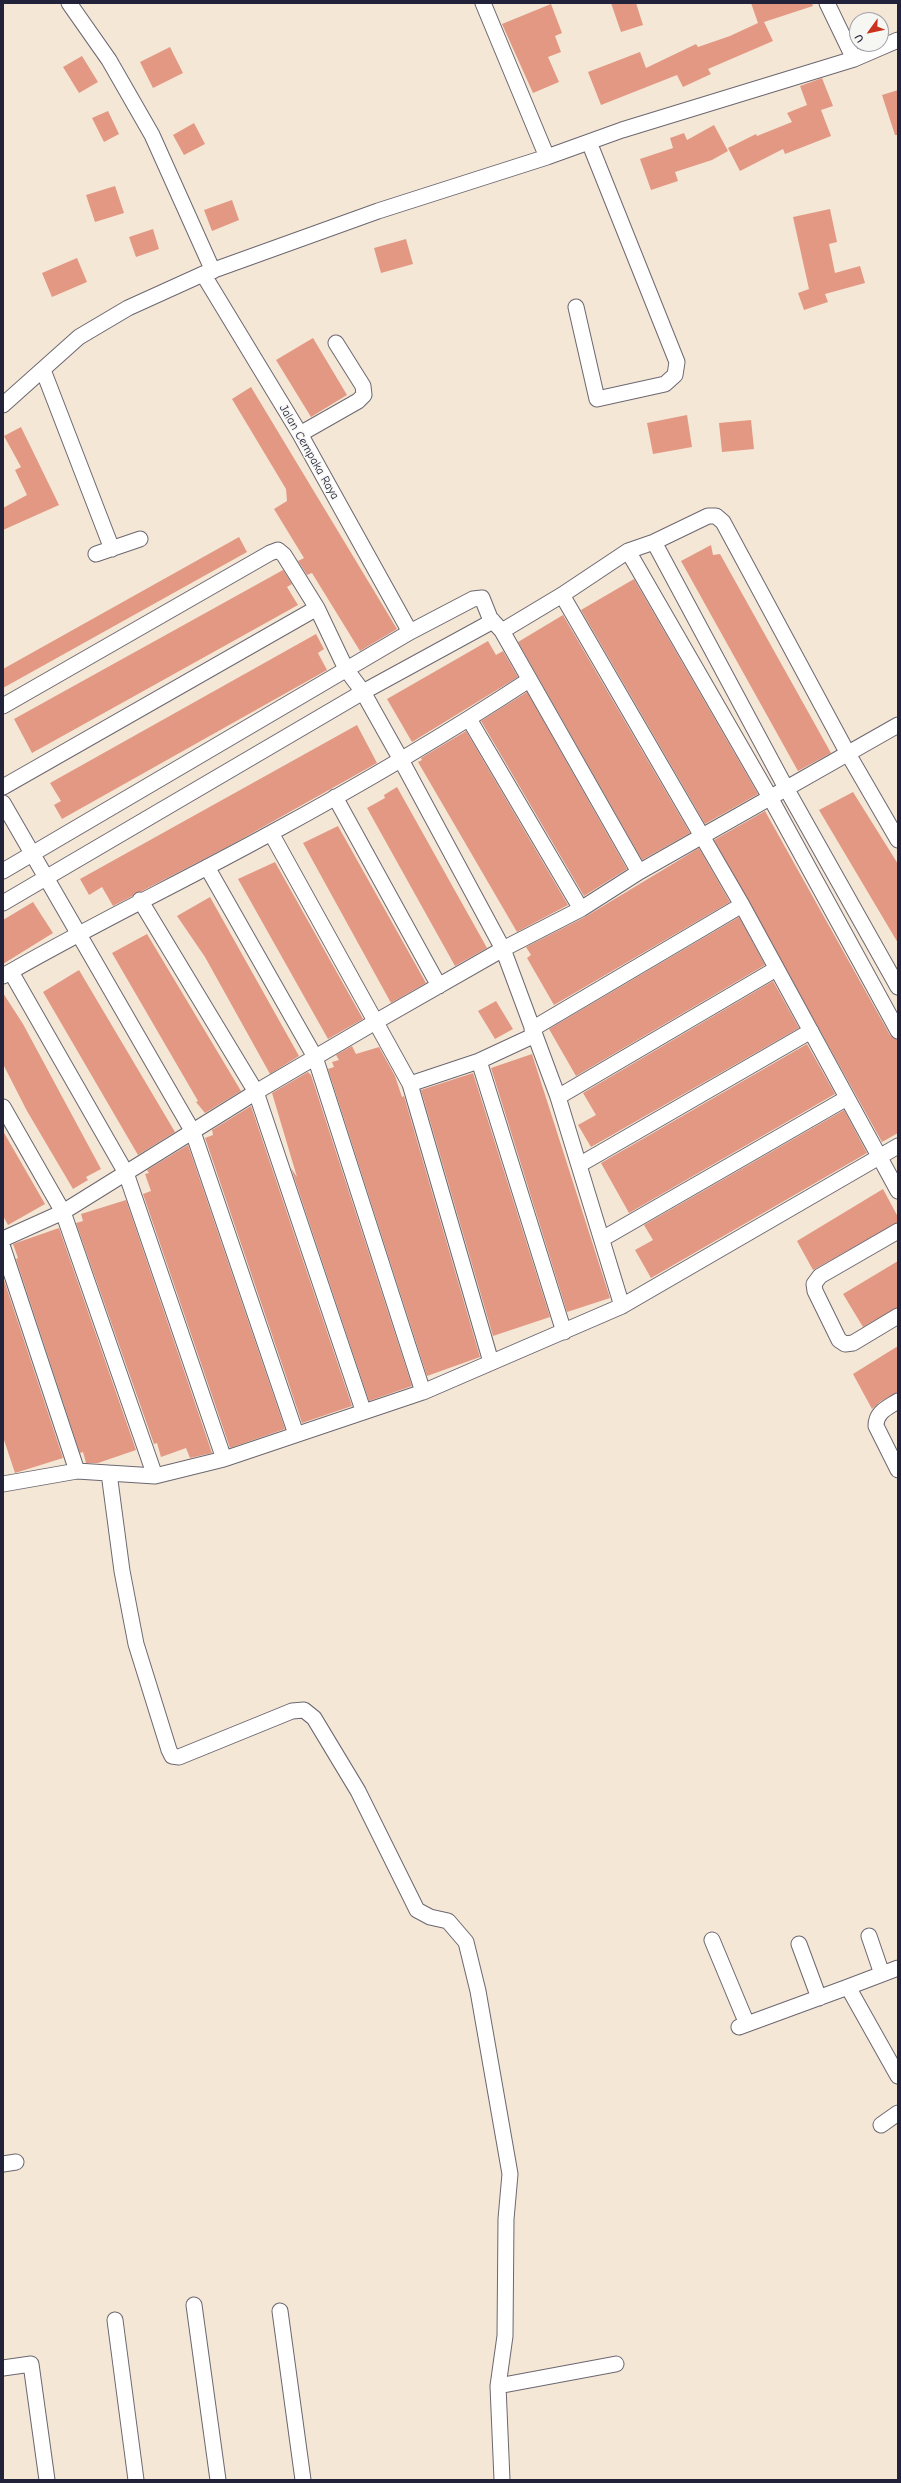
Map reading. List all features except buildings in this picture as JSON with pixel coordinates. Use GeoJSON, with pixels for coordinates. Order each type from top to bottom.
{"type":"FeatureCollection","features":[{"type":"Feature","properties":{"kind":"street","name":"Jalan Cempaka Raya"},"geometry":{"type":"LineString","coordinates":[[69,3],[109,60],[152,135],[208,273],[300,434],[410,632]]}},
{"type":"Feature","properties":{"kind":"street"},"geometry":{"type":"LineString","coordinates":[[483,3],[547,157]]}},
{"type":"Feature","properties":{"kind":"street"},"geometry":{"type":"LineString","coordinates":[[827,3],[854,59]]}},
{"type":"Feature","properties":{"kind":"street"},"geometry":{"type":"LineString","coordinates":[[3,405],[43,370],[67,346],[100,324],[128,308],[208,273],[378,211],[590,142],[854,59],[898,40]]}},
{"type":"Feature","properties":{"kind":"street"},"geometry":{"type":"LineString","coordinates":[[576,307],[597,399],[665,384],[675,374],[677,362],[590,142]]}},
{"type":"Feature","properties":{"kind":"street"},"geometry":{"type":"LineString","coordinates":[[300,434],[358,401],[364,395],[363,386],[336,343]]}},
{"type":"Feature","properties":{"kind":"street"},"geometry":{"type":"LineString","coordinates":[[43,370],[112,549]]}},
{"type":"Feature","properties":{"kind":"street"},"geometry":{"type":"LineString","coordinates":[[3,903],[45,874],[362,691],[495,623],[562,595],[628,551],[654,542],[708,516],[716,516],[723,522],[847,752],[898,840]]}},
{"type":"Feature","properties":{"kind":"street"},"geometry":{"type":"LineString","coordinates":[[96,554],[140,539]]}},
{"type":"Feature","properties":{"kind":"street"},"geometry":{"type":"LineString","coordinates":[[654,542],[786,788],[898,987]]}},
{"type":"Feature","properties":{"kind":"street"},"geometry":{"type":"LineString","coordinates":[[3,706],[278,550],[284,555],[317,608],[347,670],[362,691],[400,758],[503,949],[558,1097],[622,1306]]}},
{"type":"Feature","properties":{"kind":"street"},"geometry":{"type":"LineString","coordinates":[[628,551],[771,799],[898,1031]]}},
{"type":"Feature","properties":{"kind":"street"},"geometry":{"type":"LineString","coordinates":[[562,595],[742,905],[898,1191]]}},
{"type":"Feature","properties":{"kind":"street"},"geometry":{"type":"LineString","coordinates":[[3,870],[32,856],[410,632],[473,599],[482,598],[639,872]]}},
{"type":"Feature","properties":{"kind":"street"},"geometry":{"type":"LineString","coordinates":[[3,787],[317,608]]}},
{"type":"Feature","properties":{"kind":"street"},"geometry":{"type":"LineString","coordinates":[[224,1459],[126,1173],[7,974],[80,935],[140,900],[207,867],[335,797],[400,758],[470,719],[529,680]]}},
{"type":"Feature","properties":{"kind":"street"},"geometry":{"type":"LineString","coordinates":[[470,719],[581,909]]}},
{"type":"Feature","properties":{"kind":"street"},"geometry":{"type":"LineString","coordinates":[[3,1239],[63,1212],[256,1092],[377,1020],[503,949],[581,909],[639,872],[703,838],[771,799],[786,788],[847,752],[898,725]]}},
{"type":"Feature","properties":{"kind":"street"},"geometry":{"type":"LineString","coordinates":[[335,797],[438,986]]}},
{"type":"Feature","properties":{"kind":"street"},"geometry":{"type":"LineString","coordinates":[[3,802],[32,856],[45,874],[193,1132],[296,1434]]}},
{"type":"Feature","properties":{"kind":"street"},"geometry":{"type":"LineString","coordinates":[[271,833],[377,1020],[410,1084],[491,1362]]}},
{"type":"Feature","properties":{"kind":"street"},"geometry":{"type":"LineString","coordinates":[[207,867],[315,1057],[423,1392]]}},
{"type":"Feature","properties":{"kind":"street"},"geometry":{"type":"LineString","coordinates":[[140,900],[256,1092],[363,1410]]}},
{"type":"Feature","properties":{"kind":"street"},"geometry":{"type":"LineString","coordinates":[[410,1084],[479,1062],[534,1032],[742,905]]}},
{"type":"Feature","properties":{"kind":"street"},"geometry":{"type":"LineString","coordinates":[[558,1097],[776,969]]}},
{"type":"Feature","properties":{"kind":"street"},"geometry":{"type":"LineString","coordinates":[[579,1165],[812,1031]]}},
{"type":"Feature","properties":{"kind":"street"},"geometry":{"type":"LineString","coordinates":[[479,1062],[564,1332]]}},
{"type":"Feature","properties":{"kind":"street"},"geometry":{"type":"LineString","coordinates":[[602,1239],[847,1098]]}},
{"type":"Feature","properties":{"kind":"street"},"geometry":{"type":"LineString","coordinates":[[3,1107],[63,1212],[155,1476]]}},
{"type":"Feature","properties":{"kind":"street"},"geometry":{"type":"LineString","coordinates":[[3,1484],[77,1471],[155,1476],[224,1459],[363,1410],[423,1392],[622,1306],[898,1146]]}},
{"type":"Feature","properties":{"kind":"street"},"geometry":{"type":"LineString","coordinates":[[898,1231],[820,1276],[814,1284],[815,1291],[839,1340],[845,1344],[853,1343],[898,1316]]}},
{"type":"Feature","properties":{"kind":"street"},"geometry":{"type":"LineString","coordinates":[[3,1248],[77,1471]]}},
{"type":"Feature","properties":{"kind":"street"},"geometry":{"type":"LineString","coordinates":[[898,1401],[882,1411],[876,1418],[876,1426],[898,1470]]}},
{"type":"Feature","properties":{"kind":"street"},"geometry":{"type":"LineString","coordinates":[[109,1473],[122,1571],[136,1644],[172,1756],[179,1758],[292,1711],[304,1710],[314,1718],[358,1791],[417,1910],[430,1917],[448,1921],[466,1942],[478,1991],[510,2174],[506,2219],[504,2336],[498,2386],[502,2480]]}},
{"type":"Feature","properties":{"kind":"street"},"geometry":{"type":"LineString","coordinates":[[869,1936],[882,1974]]}},
{"type":"Feature","properties":{"kind":"street"},"geometry":{"type":"LineString","coordinates":[[712,1940],[743,2026],[898,1968]]}},
{"type":"Feature","properties":{"kind":"street"},"geometry":{"type":"LineString","coordinates":[[799,1944],[819,1998]]}},
{"type":"Feature","properties":{"kind":"street"},"geometry":{"type":"LineString","coordinates":[[848,1987],[898,2076]]}},
{"type":"Feature","properties":{"kind":"street"},"geometry":{"type":"LineString","coordinates":[[880,2125],[898,2113]]}},
{"type":"Feature","properties":{"kind":"street"},"geometry":{"type":"LineString","coordinates":[[194,2305],[218,2480]]}},
{"type":"Feature","properties":{"kind":"street"},"geometry":{"type":"LineString","coordinates":[[280,2311],[303,2480]]}},
{"type":"Feature","properties":{"kind":"street"},"geometry":{"type":"LineString","coordinates":[[115,2320],[136,2480]]}},
{"type":"Feature","properties":{"kind":"street"},"geometry":{"type":"LineString","coordinates":[[3,2368],[31,2364],[47,2480]]}},
{"type":"Feature","properties":{"kind":"street"},"geometry":{"type":"LineString","coordinates":[[498,2386],[616,2364]]}}]}
